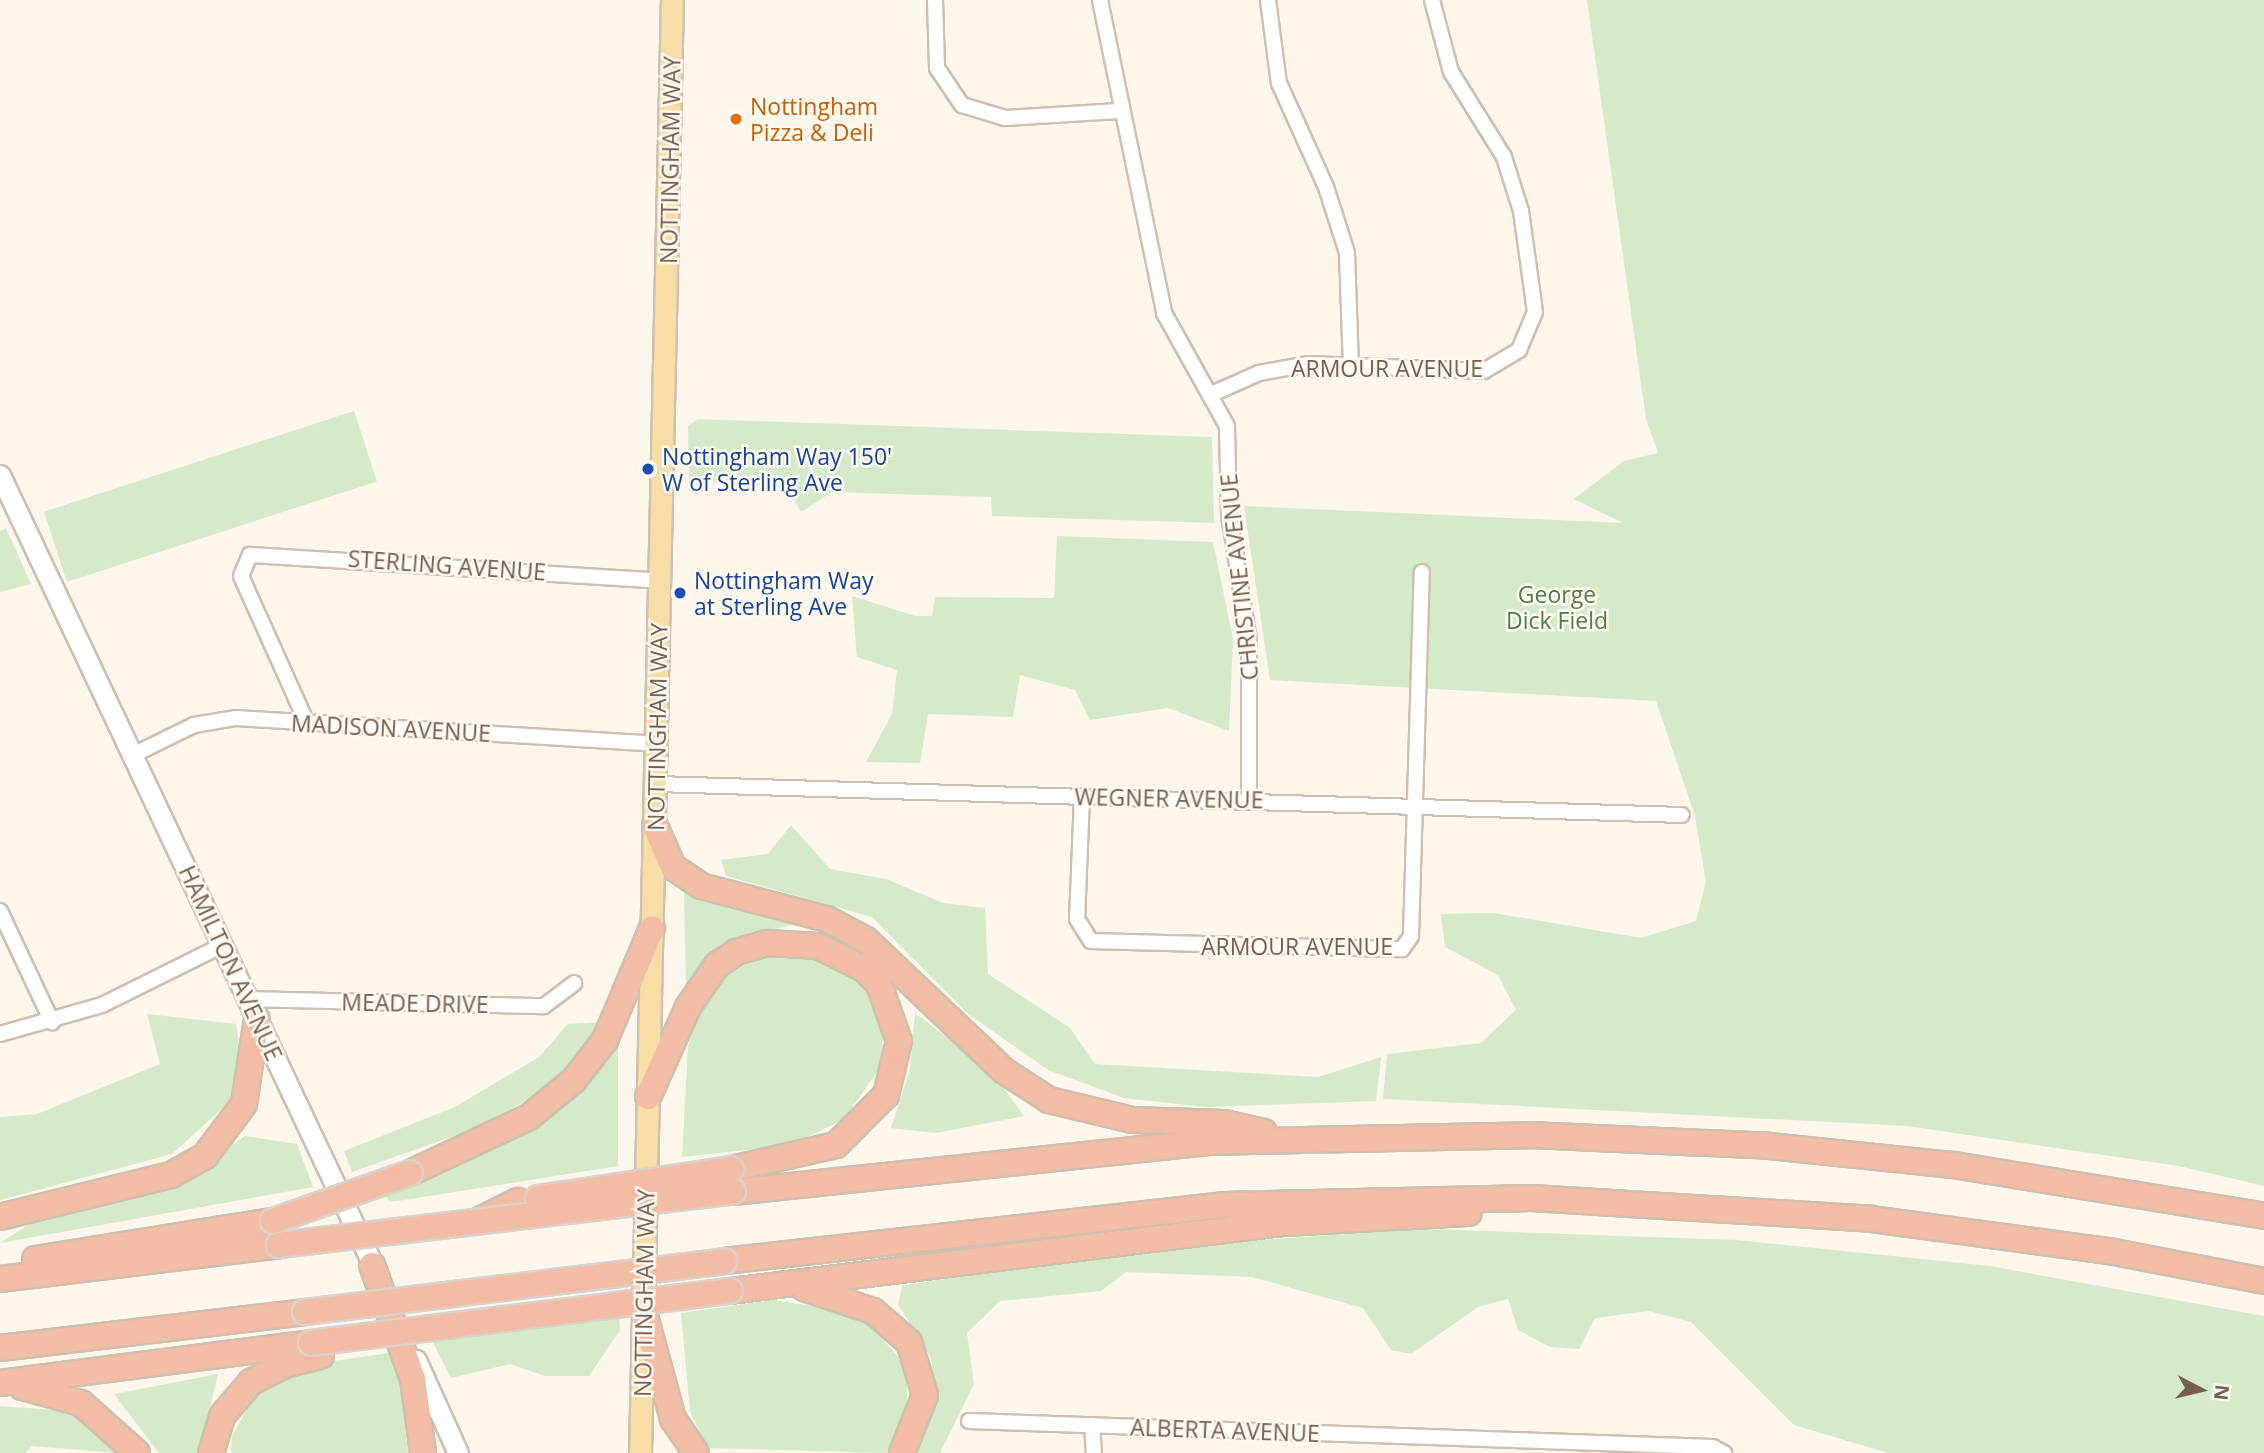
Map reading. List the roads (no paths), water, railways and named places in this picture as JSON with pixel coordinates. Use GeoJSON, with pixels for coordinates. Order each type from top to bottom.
{"type":"FeatureCollection","features":[{"type":"Feature","properties":{"kind":"highway"},"geometry":{"type":"LineString","coordinates":[[655,826],[673,867],[701,886],[827,919],[866,940],[1004,1071],[1049,1100],[1112,1117],[1224,1123],[1295,1138]]}},
{"type":"Feature","properties":{"kind":"highway"},"geometry":{"type":"LineString","coordinates":[[0,1265],[273,1221],[410,1173],[529,1117],[574,1080],[605,1040],[652,928]]}},
{"type":"Feature","properties":{"kind":"highway"},"geometry":{"type":"LineString","coordinates":[[648,1097],[688,1007],[717,965],[736,952],[768,943],[818,946],[864,969],[879,984],[900,1041],[886,1095],[836,1145],[732,1181]]}},
{"type":"Feature","properties":{"kind":"highway"},"geometry":{"type":"LineString","coordinates":[[0,1217],[171,1175],[205,1156],[244,1104],[253,1009]]}},
{"type":"Feature","properties":{"kind":"highway"},"geometry":{"type":"LineString","coordinates":[[0,1279],[476,1222],[518,1200],[1126,1149],[1295,1138],[1531,1135],[1769,1146],[2040,1177],[2264,1216]]}},
{"type":"Feature","properties":{"kind":"highway"},"geometry":{"type":"LineString","coordinates":[[0,1348],[724,1261],[1224,1205],[1424,1198],[1658,1203],[1951,1228],[2264,1280]]}},
{"type":"Feature","properties":{"kind":"highway"},"geometry":{"type":"LineString","coordinates":[[0,1385],[316,1350],[471,1323],[1283,1223],[1658,1203]]}},
{"type":"Feature","properties":{"kind":"highway"},"geometry":{"type":"LineString","coordinates":[[372,1265],[413,1379],[423,1453]]}},
{"type":"Feature","properties":{"kind":"highway"},"geometry":{"type":"LineString","coordinates":[[786,1283],[873,1311],[909,1342],[925,1395],[902,1453]]}},
{"type":"Feature","properties":{"kind":"highway"},"geometry":{"type":"LineString","coordinates":[[645,1316],[673,1419],[696,1453]]}},
{"type":"Feature","properties":{"kind":"highway"},"geometry":{"type":"LineString","coordinates":[[211,1453],[222,1416],[251,1382],[316,1350]]}},
{"type":"Feature","properties":{"kind":"highway"},"geometry":{"type":"LineString","coordinates":[[0,1385],[37,1388],[81,1403],[137,1453]]}},
{"type":"Feature","properties":{"kind":"main road","name":"NOTTINGHAM WAY"},"geometry":{"type":"LineString","coordinates":[[640,1453],[672,0]]}},
{"type":"Feature","properties":{"kind":"main road","name":"HAMILTON AVENUE"},"geometry":{"type":"LineString","coordinates":[[0,475],[253,1009],[458,1453]]}},
{"type":"Feature","properties":{"kind":"street"},"geometry":{"type":"LineString","coordinates":[[935,0],[937,68],[962,105],[1005,118],[1120,111]]}},
{"type":"Feature","properties":{"kind":"street","name":"CHRISTINE AVENUE"},"geometry":{"type":"LineString","coordinates":[[1100,0],[1120,111],[1164,313],[1214,393],[1227,426],[1229,515],[1249,640],[1249,800]]}},
{"type":"Feature","properties":{"kind":"street"},"geometry":{"type":"LineString","coordinates":[[1268,0],[1279,83],[1326,187],[1347,253],[1351,366]]}},
{"type":"Feature","properties":{"kind":"street","name":"ARMOUR AVENUE"},"geometry":{"type":"LineString","coordinates":[[1214,393],[1282,368],[1497,368],[1519,350],[1535,312],[1514,184],[1451,72],[1432,0]]}},
{"type":"Feature","properties":{"kind":"street","name":"STERLING AVENUE"},"geometry":{"type":"LineString","coordinates":[[307,723],[241,568],[258,552],[660,580]]}},
{"type":"Feature","properties":{"kind":"street","name":"ARMOUR AVENUE"},"geometry":{"type":"LineString","coordinates":[[1082,796],[1077,919],[1091,941],[1386,951],[1402,949],[1411,936],[1422,572]]}},
{"type":"Feature","properties":{"kind":"street","name":"MADISON AVENUE"},"geometry":{"type":"LineString","coordinates":[[133,755],[215,720],[657,744]]}},
{"type":"Feature","properties":{"kind":"street","name":"WEGNER AVENUE"},"geometry":{"type":"LineString","coordinates":[[656,784],[1416,804],[1682,815]]}},
{"type":"Feature","properties":{"kind":"street"},"geometry":{"type":"LineString","coordinates":[[0,911],[52,1022]]}},
{"type":"Feature","properties":{"kind":"street"},"geometry":{"type":"LineString","coordinates":[[0,1034],[52,1022],[102,1005],[223,945]]}},
{"type":"Feature","properties":{"kind":"street","name":"MEADE DRIVE"},"geometry":{"type":"LineString","coordinates":[[253,1009],[544,1006],[574,983]]}},
{"type":"Feature","properties":{"kind":"street","name":"ALBERTA AVENUE"},"geometry":{"type":"LineString","coordinates":[[969,1421],[1648,1444],[1713,1447],[1724,1453]]}},
{"type":"Feature","properties":{"kind":"street"},"geometry":{"type":"LineString","coordinates":[[1092,1425],[1094,1453]]}},
{"type":"Feature","properties":{"kind":"place","name":"Nottingham Pizza & Deli"},"geometry":{"type":"Point","coordinates":[736,119]}},
{"type":"Feature","properties":{"kind":"place","name":"Nottingham Way 150' W of Sterling Ave"},"geometry":{"type":"Point","coordinates":[648,469]}},
{"type":"Feature","properties":{"kind":"place","name":"Nottingham Way at Sterling Ave"},"geometry":{"type":"Point","coordinates":[680,593]}},
{"type":"Feature","properties":{"kind":"park label","name":"George Dick Field"},"geometry":{"type":"Point","coordinates":[1557,607]}}]}
